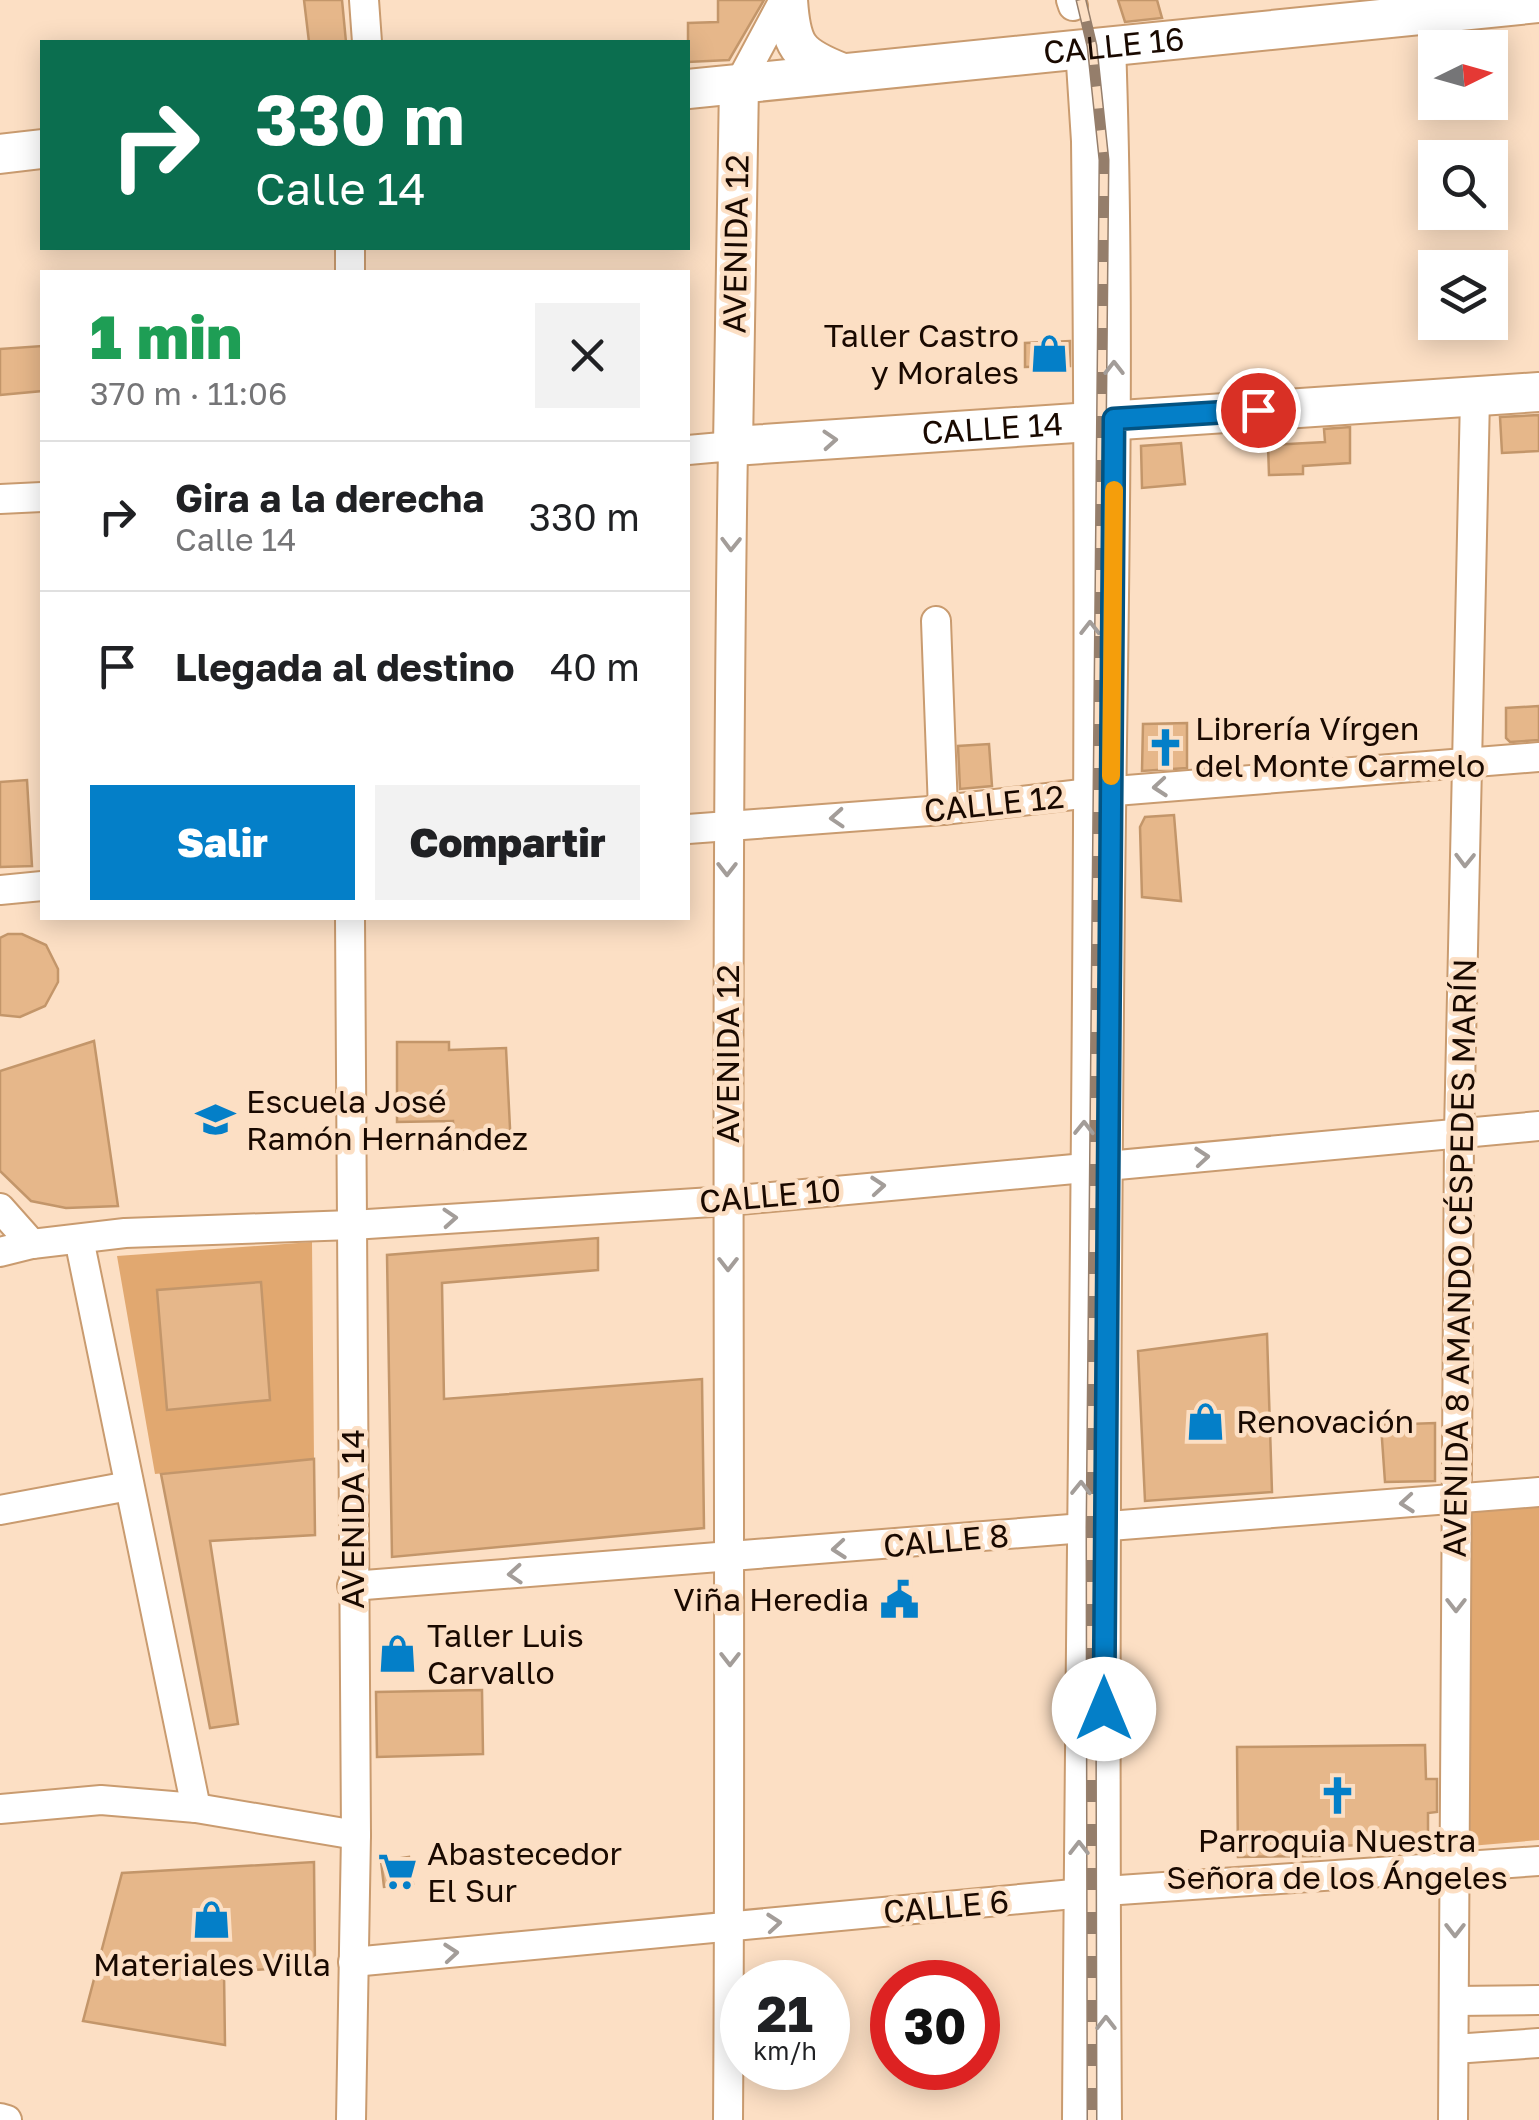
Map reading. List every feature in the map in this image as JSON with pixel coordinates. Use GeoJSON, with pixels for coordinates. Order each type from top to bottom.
{"type":"FeatureCollection","features":[{"type":"Feature","properties":{"kind":"main road"},"geometry":{"type":"LineString","coordinates":[[786,0],[793,39],[801,52],[840,72]]}},
{"type":"Feature","properties":{"kind":"main road","name":"CALLE 16"},"geometry":{"type":"LineString","coordinates":[[690,89],[1095,46],[1288,14],[1539,3]]}},
{"type":"Feature","properties":{"kind":"main road","name":"AVENIDA 12"},"geometry":{"type":"LineString","coordinates":[[733,446],[739,84]]}},
{"type":"Feature","properties":{"kind":"main road"},"geometry":{"type":"LineString","coordinates":[[0,154],[40,150]]}},
{"type":"Feature","properties":{"kind":"main road","name":"CALLE 14"},"geometry":{"type":"LineString","coordinates":[[733,446],[1539,392]]}},
{"type":"Feature","properties":{"kind":"street"},"geometry":{"type":"LineString","coordinates":[[364,0],[366,40]]}},
{"type":"Feature","properties":{"kind":"street","name":"AVENIDA 12"},"geometry":{"type":"LineString","coordinates":[[739,84],[786,0]]}},
{"type":"Feature","properties":{"kind":"street"},"geometry":{"type":"LineString","coordinates":[[1095,46],[1086,141],[1102,421],[1092,1893],[1106,2120]]}},
{"type":"Feature","properties":{"kind":"street","name":"AVENIDA 8 AMANDO CÉSPEDES MARÍN"},"geometry":{"type":"LineString","coordinates":[[1454,2120],[1459,1133],[1475,397]]}},
{"type":"Feature","properties":{"kind":"street","name":"AVENIDA 12"},"geometry":{"type":"LineString","coordinates":[[728,2120],[727,826],[733,446]]}},
{"type":"Feature","properties":{"kind":"street","name":"CALLE 14"},"geometry":{"type":"LineString","coordinates":[[690,450],[733,446]]}},
{"type":"Feature","properties":{"kind":"street"},"geometry":{"type":"LineString","coordinates":[[0,499],[40,496]]}},
{"type":"Feature","properties":{"kind":"street"},"geometry":{"type":"LineString","coordinates":[[936,621],[944,810]]}},
{"type":"Feature","properties":{"kind":"street","name":"CALLE 12"},"geometry":{"type":"LineString","coordinates":[[690,829],[1539,757]]}},
{"type":"Feature","properties":{"kind":"street"},"geometry":{"type":"LineString","coordinates":[[0,890],[40,886]]}},
{"type":"Feature","properties":{"kind":"street","name":"AVENIDA 14"},"geometry":{"type":"LineString","coordinates":[[350,920],[356,1835],[351,2120]]}},
{"type":"Feature","properties":{"kind":"street","name":"CALLE 10"},"geometry":{"type":"LineString","coordinates":[[0,1252],[32,1244],[125,1233],[352,1225],[728,1200],[1539,1126]]}},
{"type":"Feature","properties":{"kind":"street"},"geometry":{"type":"LineString","coordinates":[[0,1208],[32,1244]]}},
{"type":"Feature","properties":{"kind":"street"},"geometry":{"type":"LineString","coordinates":[[80,1238],[196,1808]]}},
{"type":"Feature","properties":{"kind":"street"},"geometry":{"type":"LineString","coordinates":[[0,1510],[129,1486]]}},
{"type":"Feature","properties":{"kind":"street","name":"CALLE 8"},"geometry":{"type":"LineString","coordinates":[[352,1586],[1539,1492]]}},
{"type":"Feature","properties":{"kind":"street"},"geometry":{"type":"LineString","coordinates":[[0,1809],[101,1800],[196,1808],[356,1835]]}},
{"type":"Feature","properties":{"kind":"street","name":"CALLE 6"},"geometry":{"type":"LineString","coordinates":[[354,1962],[1092,1893],[1539,1862]]}},
{"type":"Feature","properties":{"kind":"street"},"geometry":{"type":"LineString","coordinates":[[1077,2120],[1092,1893]]}},
{"type":"Feature","properties":{"kind":"street"},"geometry":{"type":"LineString","coordinates":[[1454,2002],[1539,2000]]}},
{"type":"Feature","properties":{"kind":"street"},"geometry":{"type":"LineString","coordinates":[[1454,2049],[1539,2043]]}},
{"type":"Feature","properties":{"kind":"shaded area"},"geometry":{"type":"Polygon","coordinates":[[[312,1242],[314,1459],[155,1474],[117,1256],[312,1242]],[[260,1282],[157,1290],[167,1410],[270,1400],[260,1282]]]}},
{"type":"Feature","properties":{"kind":"shaded area"},"geometry":{"type":"Polygon","coordinates":[[[1539,1505],[1539,1840],[1470,1846],[1472,1511],[1539,1505]]]}},
{"type":"Feature","properties":{"kind":"building"},"geometry":{"type":"Polygon","coordinates":[[[304,0],[342,0],[346,40],[309,40],[304,0]]]}},
{"type":"Feature","properties":{"kind":"building"},"geometry":{"type":"Polygon","coordinates":[[[718,0],[764,0],[729,60],[690,62],[688,23],[718,22],[718,0]]]}},
{"type":"Feature","properties":{"kind":"building"},"geometry":{"type":"Polygon","coordinates":[[[1118,0],[1157,0],[1162,18],[1125,22],[1118,0]]]}},
{"type":"Feature","properties":{"kind":"building","name":"Taller Castro y Morales"},"geometry":{"type":"Polygon","coordinates":[[[1070,341],[1070,366],[1025,367],[1025,343],[1070,341]]]}},
{"type":"Feature","properties":{"kind":"building"},"geometry":{"type":"Polygon","coordinates":[[[40,346],[40,391],[0,395],[0,349],[40,346]]]}},
{"type":"Feature","properties":{"kind":"building"},"geometry":{"type":"Polygon","coordinates":[[[1539,415],[1539,451],[1502,453],[1500,417],[1539,415]]]}},
{"type":"Feature","properties":{"kind":"building"},"geometry":{"type":"Polygon","coordinates":[[[1350,427],[1350,463],[1303,466],[1303,474],[1269,475],[1268,445],[1325,442],[1324,429],[1350,427]]]}},
{"type":"Feature","properties":{"kind":"building"},"geometry":{"type":"Polygon","coordinates":[[[1181,443],[1185,484],[1142,488],[1141,446],[1181,443]]]}},
{"type":"Feature","properties":{"kind":"building"},"geometry":{"type":"Polygon","coordinates":[[[1539,706],[1539,740],[1510,742],[1506,738],[1506,708],[1539,706]]]}},
{"type":"Feature","properties":{"kind":"building","name":"Librería Vírgen del Monte Carmelo"},"geometry":{"type":"Polygon","coordinates":[[[1187,723],[1187,768],[1142,771],[1143,724],[1187,723]]]}},
{"type":"Feature","properties":{"kind":"building"},"geometry":{"type":"Polygon","coordinates":[[[989,744],[992,786],[960,789],[958,746],[989,744]]]}},
{"type":"Feature","properties":{"kind":"building"},"geometry":{"type":"Polygon","coordinates":[[[27,780],[32,866],[0,867],[0,782],[27,780]]]}},
{"type":"Feature","properties":{"kind":"building"},"geometry":{"type":"Polygon","coordinates":[[[1174,815],[1181,901],[1142,897],[1140,827],[1145,817],[1174,815]]]}},
{"type":"Feature","properties":{"kind":"building"},"geometry":{"type":"Polygon","coordinates":[[[22,934],[46,945],[58,969],[58,982],[45,1006],[20,1017],[0,1015],[0,938],[22,934]]]}},
{"type":"Feature","properties":{"kind":"building"},"geometry":{"type":"Polygon","coordinates":[[[94,1041],[118,1206],[66,1208],[31,1201],[0,1171],[0,1071],[94,1041]]]}},
{"type":"Feature","properties":{"kind":"building"},"geometry":{"type":"Polygon","coordinates":[[[397,1042],[449,1042],[449,1050],[506,1048],[511,1148],[455,1150],[453,1121],[397,1122],[397,1042]]]}},
{"type":"Feature","properties":{"kind":"building"},"geometry":{"type":"Polygon","coordinates":[[[598,1238],[598,1270],[442,1283],[444,1399],[702,1379],[704,1528],[392,1557],[387,1255],[598,1238]]]}},
{"type":"Feature","properties":{"kind":"building"},"geometry":{"type":"Polygon","coordinates":[[[261,1282],[270,1400],[167,1410],[157,1290],[261,1282]]]}},
{"type":"Feature","properties":{"kind":"building","name":"Renovación"},"geometry":{"type":"Polygon","coordinates":[[[1267,1334],[1272,1492],[1145,1501],[1138,1351],[1267,1334]]]}},
{"type":"Feature","properties":{"kind":"building"},"geometry":{"type":"Polygon","coordinates":[[[1435,1423],[1435,1481],[1385,1482],[1381,1425],[1435,1423]]]}},
{"type":"Feature","properties":{"kind":"building"},"geometry":{"type":"Polygon","coordinates":[[[314,1459],[315,1535],[210,1541],[238,1724],[210,1728],[161,1474],[314,1459]]]}},
{"type":"Feature","properties":{"kind":"building"},"geometry":{"type":"Polygon","coordinates":[[[482,1690],[483,1754],[377,1757],[376,1692],[482,1690]]]}},
{"type":"Feature","properties":{"kind":"building","name":"Parroquia Nuestra Señora de los Ángeles"},"geometry":{"type":"Polygon","coordinates":[[[1425,1745],[1426,1779],[1437,1779],[1437,1812],[1428,1813],[1428,1844],[1320,1846],[1320,1856],[1238,1857],[1237,1747],[1425,1745]]]}},
{"type":"Feature","properties":{"kind":"building","name":"Abastecedor El Sur"},"geometry":{"type":"Polygon","coordinates":[[[409,1857],[413,1884],[384,1887],[381,1861],[409,1857]]]}},
{"type":"Feature","properties":{"kind":"building","name":"Materiales Villa"},"geometry":{"type":"Polygon","coordinates":[[[314,1862],[315,1966],[224,1972],[225,2045],[83,2021],[122,1873],[314,1862]]]}},
{"type":"Feature","properties":{"kind":"railway"},"geometry":{"type":"LineString","coordinates":[[1081,0],[1092,46],[1104,160],[1091,1528],[1092,2120]]}},
{"type":"Feature","properties":{"kind":"slow traffic"},"geometry":{"type":"LineString","coordinates":[[1111,776],[1114,490]]}},
{"type":"Feature","properties":{"kind":"place","name":"Taller Castro y Morales"},"geometry":{"type":"Point","coordinates":[1049,354]}},
{"type":"Feature","properties":{"kind":"place","name":"Librería Vírgen del Monte Carmelo"},"geometry":{"type":"Point","coordinates":[1165,747]}},
{"type":"Feature","properties":{"kind":"place","name":"Escuela José Ramón Hernández"},"geometry":{"type":"Point","coordinates":[216,1120]}},
{"type":"Feature","properties":{"kind":"place","name":"Renovación"},"geometry":{"type":"Point","coordinates":[1206,1422]}},
{"type":"Feature","properties":{"kind":"place","name":"Viña Heredia"},"geometry":{"type":"Point","coordinates":[899,1600]}},
{"type":"Feature","properties":{"kind":"place","name":"Taller Luis Carvallo"},"geometry":{"type":"Point","coordinates":[397,1654]}},
{"type":"Feature","properties":{"kind":"place","name":"Parroquia Nuestra Señora de los Ángeles"},"geometry":{"type":"Point","coordinates":[1337,1796]}},
{"type":"Feature","properties":{"kind":"place","name":"Abastecedor El Sur"},"geometry":{"type":"Point","coordinates":[397,1872]}},
{"type":"Feature","properties":{"kind":"place","name":"Materiales Villa"},"geometry":{"type":"Point","coordinates":[212,1920]}},
{"type":"Feature","properties":{"kind":"route"},"geometry":{"type":"LineString","coordinates":[[1104,1709],[1114,419],[1258,410]]}}]}
